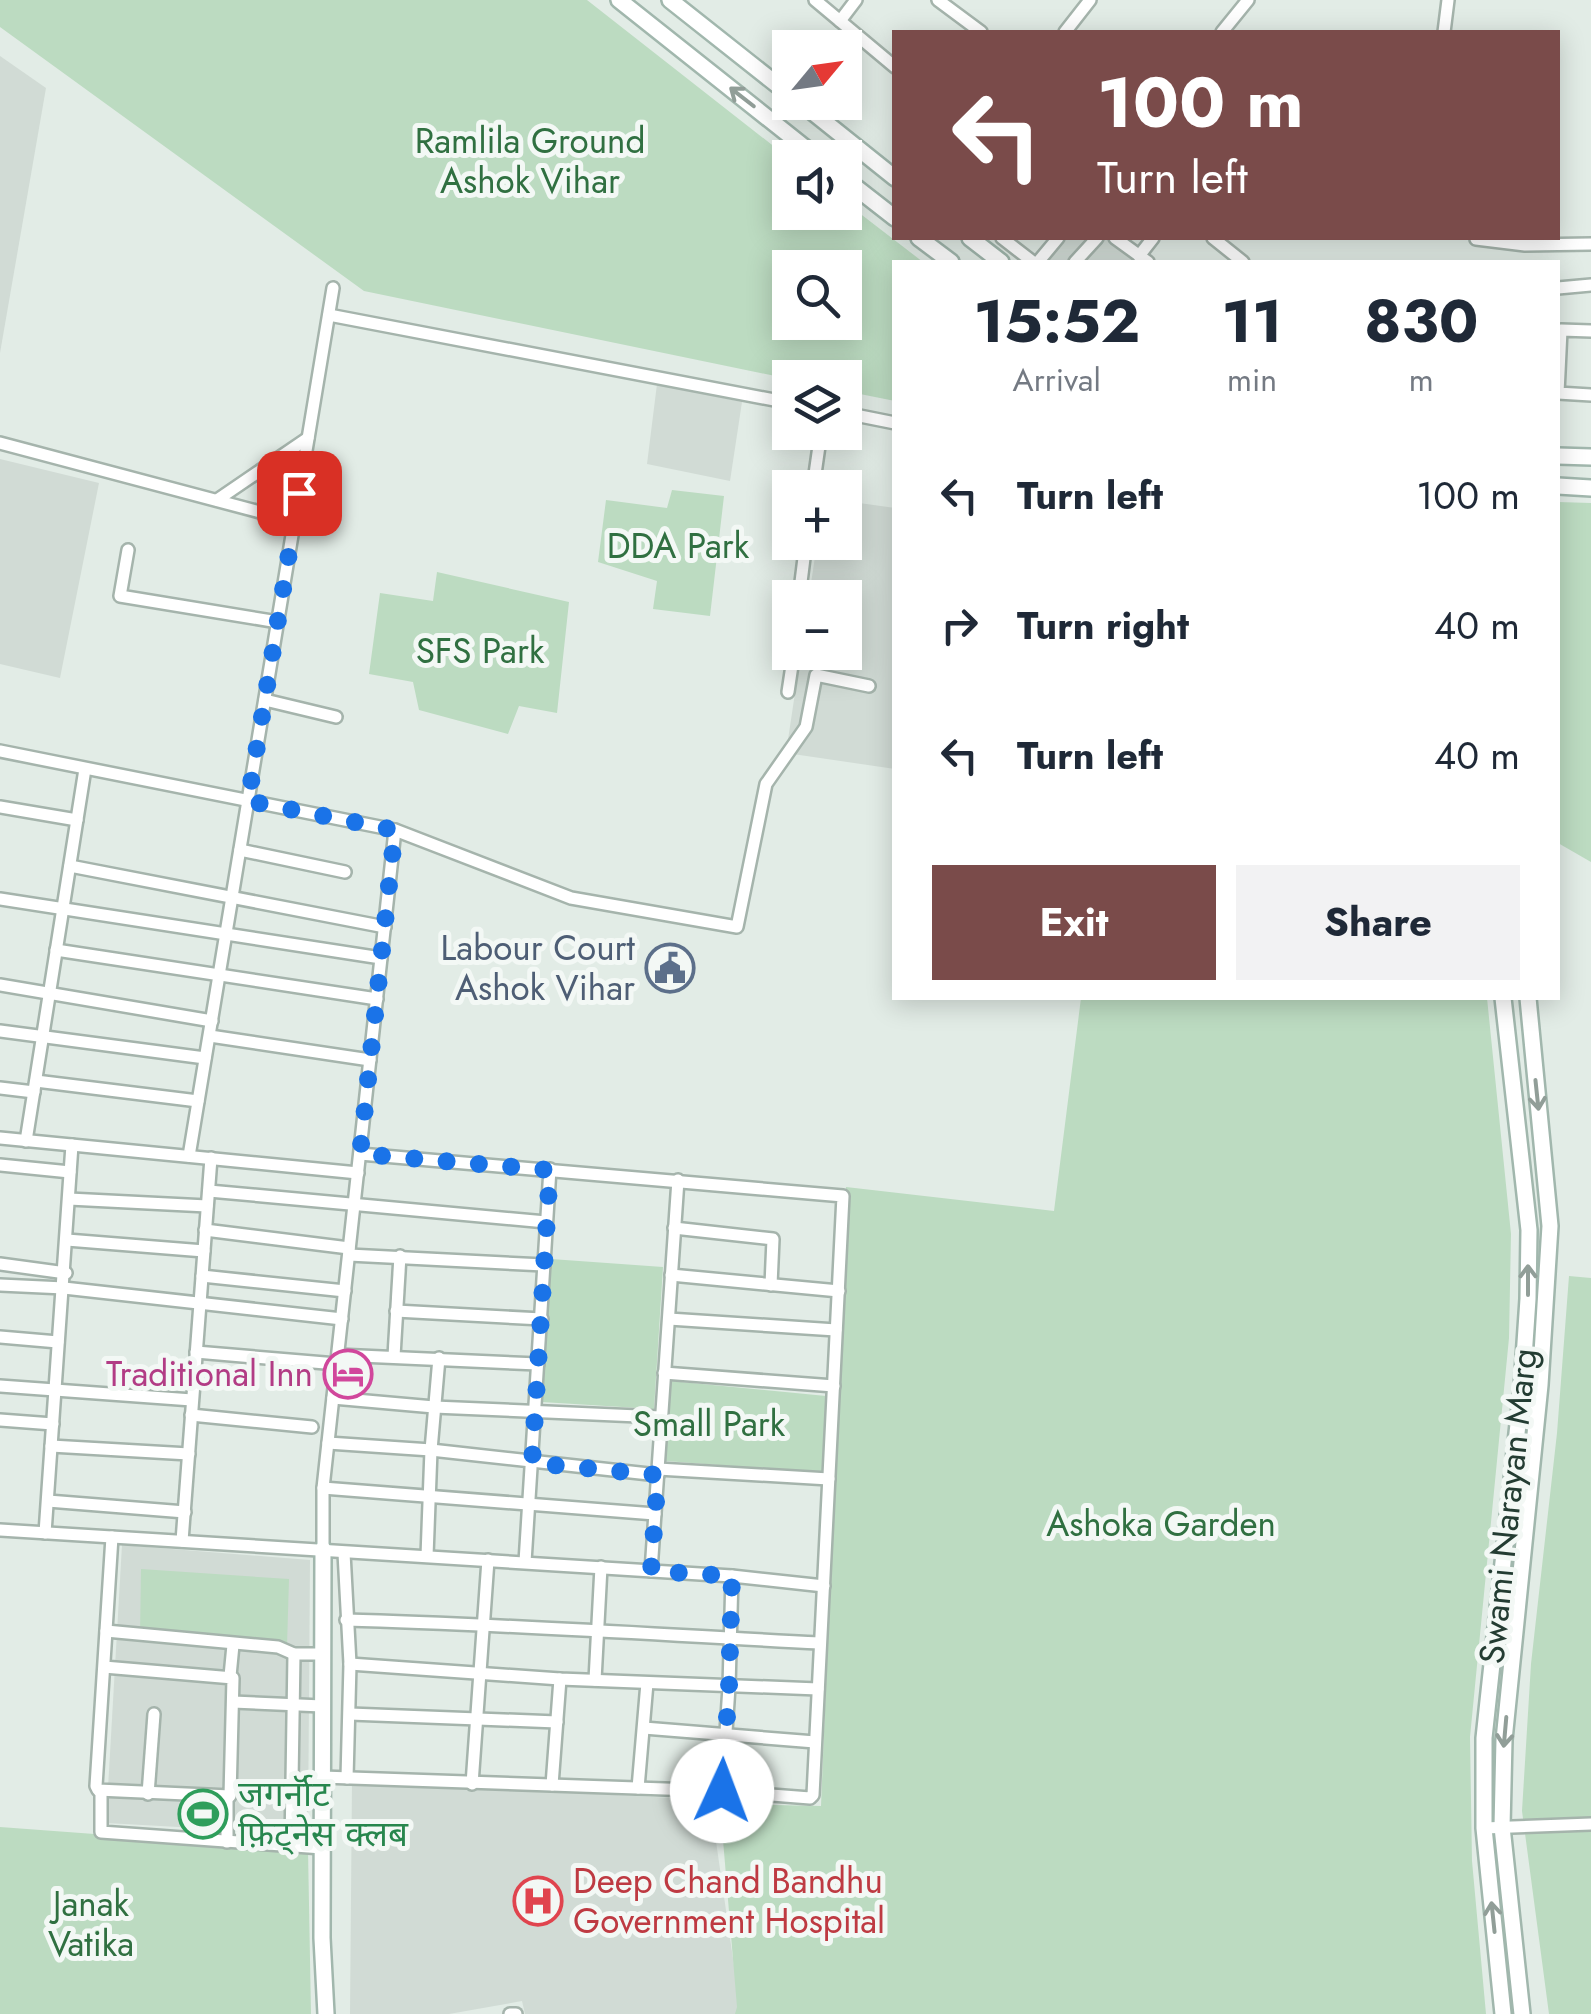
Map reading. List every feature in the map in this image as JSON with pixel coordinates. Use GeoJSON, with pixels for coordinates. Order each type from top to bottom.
{"type":"FeatureCollection","features":[{"type":"Feature","properties":{"kind":"main road"},"geometry":{"type":"LineString","coordinates":[[619,0],[795,140]]}},
{"type":"Feature","properties":{"kind":"main road"},"geometry":{"type":"LineString","coordinates":[[670,0],[772,81]]}},
{"type":"Feature","properties":{"kind":"main road"},"geometry":{"type":"LineString","coordinates":[[822,120],[892,176]]}},
{"type":"Feature","properties":{"kind":"main road"},"geometry":{"type":"LineString","coordinates":[[862,192],[892,216]]}},
{"type":"Feature","properties":{"kind":"main road"},"geometry":{"type":"LineString","coordinates":[[923,240],[948,260]]}},
{"type":"Feature","properties":{"kind":"main road"},"geometry":{"type":"LineString","coordinates":[[973,240],[998,260]]}},
{"type":"Feature","properties":{"kind":"main road"},"geometry":{"type":"LineString","coordinates":[[1560,456],[1591,458]]}},
{"type":"Feature","properties":{"kind":"main road"},"geometry":{"type":"LineString","coordinates":[[1560,486],[1591,488]]}},
{"type":"Feature","properties":{"kind":"main road","name":"Swami Narayan Marg"},"geometry":{"type":"LineString","coordinates":[[1504,1000],[1528,1230],[1528,1299],[1484,1738],[1484,1828],[1504,2014]]}},
{"type":"Feature","properties":{"kind":"main road","name":"Swami Narayan Marg"},"geometry":{"type":"LineString","coordinates":[[1522,2014],[1502,1827],[1504,1740],[1540,1385],[1550,1226],[1528,1000]]}},
{"type":"Feature","properties":{"kind":"main road"},"geometry":{"type":"LineString","coordinates":[[323,1548],[326,2014]]}},
{"type":"Feature","properties":{"kind":"street"},"geometry":{"type":"LineString","coordinates":[[815,0],[892,64]]}},
{"type":"Feature","properties":{"kind":"street"},"geometry":{"type":"LineString","coordinates":[[840,21],[856,0]]}},
{"type":"Feature","properties":{"kind":"street"},"geometry":{"type":"LineString","coordinates":[[938,0],[977,30]]}},
{"type":"Feature","properties":{"kind":"street"},"geometry":{"type":"LineString","coordinates":[[1067,30],[1090,0]]}},
{"type":"Feature","properties":{"kind":"street"},"geometry":{"type":"LineString","coordinates":[[1224,30],[1248,0]]}},
{"type":"Feature","properties":{"kind":"street"},"geometry":{"type":"LineString","coordinates":[[1444,30],[1448,0]]}},
{"type":"Feature","properties":{"kind":"street"},"geometry":{"type":"LineString","coordinates":[[1005,240],[1032,260]]}},
{"type":"Feature","properties":{"kind":"street"},"geometry":{"type":"LineString","coordinates":[[1037,260],[1056,240]]}},
{"type":"Feature","properties":{"kind":"street"},"geometry":{"type":"LineString","coordinates":[[1078,260],[1095,240]]}},
{"type":"Feature","properties":{"kind":"street"},"geometry":{"type":"LineString","coordinates":[[1118,240],[1144,259]]}},
{"type":"Feature","properties":{"kind":"street"},"geometry":{"type":"LineString","coordinates":[[1216,240],[1241,260]]}},
{"type":"Feature","properties":{"kind":"street"},"geometry":{"type":"LineString","coordinates":[[1525,241],[1591,244]]}},
{"type":"Feature","properties":{"kind":"street"},"geometry":{"type":"LineString","coordinates":[[1560,288],[1591,285]]}},
{"type":"Feature","properties":{"kind":"street"},"geometry":{"type":"LineString","coordinates":[[189,1156],[333,288]]}},
{"type":"Feature","properties":{"kind":"street"},"geometry":{"type":"LineString","coordinates":[[329,315],[772,400]]}},
{"type":"Feature","properties":{"kind":"street"},"geometry":{"type":"LineString","coordinates":[[1560,351],[1561,330],[1591,331]]}},
{"type":"Feature","properties":{"kind":"street"},"geometry":{"type":"LineString","coordinates":[[1560,393],[1591,395]]}},
{"type":"Feature","properties":{"kind":"street"},"geometry":{"type":"LineString","coordinates":[[862,417],[892,422]]}},
{"type":"Feature","properties":{"kind":"street"},"geometry":{"type":"LineString","coordinates":[[217,500],[308,438]]}},
{"type":"Feature","properties":{"kind":"street"},"geometry":{"type":"LineString","coordinates":[[0,443],[294,521]]}},
{"type":"Feature","properties":{"kind":"street"},"geometry":{"type":"LineString","coordinates":[[128,550],[120,596],[278,622]]}},
{"type":"Feature","properties":{"kind":"street"},"geometry":{"type":"LineString","coordinates":[[788,692],[791,670]]}},
{"type":"Feature","properties":{"kind":"street"},"geometry":{"type":"LineString","coordinates":[[0,752],[395,830],[571,898],[737,927],[766,784],[806,726],[816,676],[869,686]]}},
{"type":"Feature","properties":{"kind":"street"},"geometry":{"type":"LineString","coordinates":[[265,700],[336,717]]}},
{"type":"Feature","properties":{"kind":"street"},"geometry":{"type":"LineString","coordinates":[[26,1140],[85,770]]}},
{"type":"Feature","properties":{"kind":"street"},"geometry":{"type":"LineString","coordinates":[[0,807],[77,820]]}},
{"type":"Feature","properties":{"kind":"street"},"geometry":{"type":"LineString","coordinates":[[323,1548],[323,1488],[395,830]]}},
{"type":"Feature","properties":{"kind":"street"},"geometry":{"type":"LineString","coordinates":[[240,850],[346,872]]}},
{"type":"Feature","properties":{"kind":"street"},"geometry":{"type":"LineString","coordinates":[[70,866],[385,927]]}},
{"type":"Feature","properties":{"kind":"street"},"geometry":{"type":"LineString","coordinates":[[0,899],[381,958]]}},
{"type":"Feature","properties":{"kind":"street"},"geometry":{"type":"LineString","coordinates":[[56,950],[377,999]]}},
{"type":"Feature","properties":{"kind":"street"},"geometry":{"type":"LineString","coordinates":[[0,985],[212,1021]]}},
{"type":"Feature","properties":{"kind":"street"},"geometry":{"type":"LineString","coordinates":[[0,1031],[206,1058]]}},
{"type":"Feature","properties":{"kind":"street"},"geometry":{"type":"LineString","coordinates":[[210,1036],[370,1060]]}},
{"type":"Feature","properties":{"kind":"street"},"geometry":{"type":"LineString","coordinates":[[0,1088],[35,1086],[198,1101]]}},
{"type":"Feature","properties":{"kind":"street"},"geometry":{"type":"LineString","coordinates":[[0,1138],[358,1173]]}},
{"type":"Feature","properties":{"kind":"street"},"geometry":{"type":"LineString","coordinates":[[45,1533],[72,1145]]}},
{"type":"Feature","properties":{"kind":"street"},"geometry":{"type":"LineString","coordinates":[[322,1776],[812,1797],[844,1196],[360,1154]]}},
{"type":"Feature","properties":{"kind":"street"},"geometry":{"type":"LineString","coordinates":[[182,1541],[211,1158]]}},
{"type":"Feature","properties":{"kind":"street"},"geometry":{"type":"LineString","coordinates":[[0,1165],[70,1172]]}},
{"type":"Feature","properties":{"kind":"street"},"geometry":{"type":"LineString","coordinates":[[524,1562],[550,1170]]}},
{"type":"Feature","properties":{"kind":"street"},"geometry":{"type":"LineString","coordinates":[[651,1571],[678,1180]]}},
{"type":"Feature","properties":{"kind":"street"},"geometry":{"type":"LineString","coordinates":[[209,1191],[546,1222]]}},
{"type":"Feature","properties":{"kind":"street"},"geometry":{"type":"LineString","coordinates":[[68,1199],[207,1206]]}},
{"type":"Feature","properties":{"kind":"street"},"geometry":{"type":"LineString","coordinates":[[674,1228],[773,1239],[771,1284]]}},
{"type":"Feature","properties":{"kind":"street"},"geometry":{"type":"LineString","coordinates":[[206,1230],[349,1251],[544,1266]]}},
{"type":"Feature","properties":{"kind":"street"},"geometry":{"type":"LineString","coordinates":[[67,1240],[204,1251]]}},
{"type":"Feature","properties":{"kind":"street"},"geometry":{"type":"LineString","coordinates":[[394,1356],[400,1256]]}},
{"type":"Feature","properties":{"kind":"street"},"geometry":{"type":"LineString","coordinates":[[0,1264],[66,1273]]}},
{"type":"Feature","properties":{"kind":"street"},"geometry":{"type":"LineString","coordinates":[[202,1276],[345,1292]]}},
{"type":"Feature","properties":{"kind":"street"},"geometry":{"type":"LineString","coordinates":[[671,1276],[839,1291]]}},
{"type":"Feature","properties":{"kind":"street"},"geometry":{"type":"LineString","coordinates":[[0,1284],[342,1319]]}},
{"type":"Feature","properties":{"kind":"street"},"geometry":{"type":"LineString","coordinates":[[396,1311],[542,1319]]}},
{"type":"Feature","properties":{"kind":"street"},"geometry":{"type":"LineString","coordinates":[[669,1319],[836,1330]]}},
{"type":"Feature","properties":{"kind":"street"},"geometry":{"type":"LineString","coordinates":[[0,1337],[58,1342]]}},
{"type":"Feature","properties":{"kind":"street"},"geometry":{"type":"LineString","coordinates":[[196,1352],[337,1360],[394,1356],[538,1364]]}},
{"type":"Feature","properties":{"kind":"street"},"geometry":{"type":"LineString","coordinates":[[428,1556],[439,1358]]}},
{"type":"Feature","properties":{"kind":"street"},"geometry":{"type":"LineString","coordinates":[[664,1373],[834,1386]]}},
{"type":"Feature","properties":{"kind":"street"},"geometry":{"type":"LineString","coordinates":[[0,1386],[192,1400]]}},
{"type":"Feature","properties":{"kind":"street"},"geometry":{"type":"LineString","coordinates":[[333,1398],[434,1407],[662,1417]]}},
{"type":"Feature","properties":{"kind":"street"},"geometry":{"type":"LineString","coordinates":[[191,1415],[312,1427]]}},
{"type":"Feature","properties":{"kind":"street"},"geometry":{"type":"LineString","coordinates":[[0,1420],[53,1424]]}},
{"type":"Feature","properties":{"kind":"street"},"geometry":{"type":"LineString","coordinates":[[328,1443],[431,1450],[532,1463],[829,1479]]}},
{"type":"Feature","properties":{"kind":"street"},"geometry":{"type":"LineString","coordinates":[[51,1446],[189,1454]]}},
{"type":"Feature","properties":{"kind":"street"},"geometry":{"type":"LineString","coordinates":[[323,1488],[655,1514]]}},
{"type":"Feature","properties":{"kind":"street"},"geometry":{"type":"LineString","coordinates":[[48,1500],[185,1512]]}},
{"type":"Feature","properties":{"kind":"street"},"geometry":{"type":"LineString","coordinates":[[0,1530],[323,1548],[344,1553],[732,1576],[824,1586]]}},
{"type":"Feature","properties":{"kind":"street"},"geometry":{"type":"LineString","coordinates":[[112,1537],[96,1786],[101,1792],[101,1832],[322,1848]]}},
{"type":"Feature","properties":{"kind":"street"},"geometry":{"type":"LineString","coordinates":[[344,1553],[350,1664],[347,1778]]}},
{"type":"Feature","properties":{"kind":"street"},"geometry":{"type":"LineString","coordinates":[[472,1784],[488,1560]]}},
{"type":"Feature","properties":{"kind":"street"},"geometry":{"type":"LineString","coordinates":[[595,1680],[601,1567]]}},
{"type":"Feature","properties":{"kind":"street"},"geometry":{"type":"LineString","coordinates":[[722,1791],[732,1576]]}},
{"type":"Feature","properties":{"kind":"street"},"geometry":{"type":"LineString","coordinates":[[346,1620],[820,1643]]}},
{"type":"Feature","properties":{"kind":"street"},"geometry":{"type":"LineString","coordinates":[[106,1631],[278,1646],[294,1654],[322,1654]]}},
{"type":"Feature","properties":{"kind":"street"},"geometry":{"type":"LineString","coordinates":[[226,1842],[231,1794],[233,1644]]}},
{"type":"Feature","properties":{"kind":"street"},"geometry":{"type":"LineString","coordinates":[[291,1846],[294,1654]]}},
{"type":"Feature","properties":{"kind":"street"},"geometry":{"type":"LineString","coordinates":[[350,1664],[560,1679],[818,1689]]}},
{"type":"Feature","properties":{"kind":"street"},"geometry":{"type":"LineString","coordinates":[[104,1667],[230,1676]]}},
{"type":"Feature","properties":{"kind":"street"},"geometry":{"type":"LineString","coordinates":[[552,1785],[560,1679]]}},
{"type":"Feature","properties":{"kind":"street"},"geometry":{"type":"LineString","coordinates":[[638,1788],[646,1683]]}},
{"type":"Feature","properties":{"kind":"street"},"geometry":{"type":"LineString","coordinates":[[233,1702],[322,1706]]}},
{"type":"Feature","properties":{"kind":"street"},"geometry":{"type":"LineString","coordinates":[[148,1794],[154,1714]]}},
{"type":"Feature","properties":{"kind":"street"},"geometry":{"type":"LineString","coordinates":[[350,1714],[557,1722]]}},
{"type":"Feature","properties":{"kind":"street"},"geometry":{"type":"LineString","coordinates":[[644,1728],[814,1742]]}},
{"type":"Feature","properties":{"kind":"street"},"geometry":{"type":"LineString","coordinates":[[101,1792],[228,1798]]}},
{"type":"Feature","properties":{"kind":"street"},"geometry":{"type":"LineString","coordinates":[[1484,1828],[1591,1824]]}},
{"type":"Feature","properties":{"kind":"shaded area"},"geometry":{"type":"Polygon","coordinates":[[[0,56],[46,88],[0,353],[0,56]]]}},
{"type":"Feature","properties":{"kind":"shaded area"},"geometry":{"type":"Polygon","coordinates":[[[1066,240],[1110,240],[1136,260],[1050,260],[1066,240]]]}},
{"type":"Feature","properties":{"kind":"shaded area"},"geometry":{"type":"Polygon","coordinates":[[[657,384],[742,402],[730,481],[647,464],[657,384]]]}},
{"type":"Feature","properties":{"kind":"shaded area"},"geometry":{"type":"Polygon","coordinates":[[[0,459],[99,483],[60,678],[0,664],[0,459]]]}},
{"type":"Feature","properties":{"kind":"shaded area"},"geometry":{"type":"Polygon","coordinates":[[[862,503],[892,508],[892,769],[786,753],[798,670],[862,670],[862,580],[812,580],[814,560],[862,560],[862,503]]]}},
{"type":"Feature","properties":{"kind":"shaded area"},"geometry":{"type":"Polygon","coordinates":[[[122,1545],[310,1560],[308,1834],[106,1823],[122,1545]]]}},
{"type":"Feature","properties":{"kind":"shaded area","name":"Deep Chand Bandhu Government Hospital"},"geometry":{"type":"Polygon","coordinates":[[[352,1781],[710,1800],[741,2014],[525,2014],[522,2001],[449,2014],[350,2014],[352,1781]]]}},
{"type":"Feature","properties":{"kind":"green space","name":"Ramlila Ground Ashok Vihar"},"geometry":{"type":"Polygon","coordinates":[[[0,0],[587,0],[772,145],[772,230],[862,230],[862,215],[920,260],[892,260],[892,400],[862,394],[862,360],[772,360],[772,375],[364,291],[0,27],[0,0]]]}},
{"type":"Feature","properties":{"kind":"green space","name":"DDA Park"},"geometry":{"type":"Polygon","coordinates":[[[672,490],[724,496],[710,616],[653,609],[657,581],[598,562],[606,500],[667,508],[672,490]]]}},
{"type":"Feature","properties":{"kind":"green space"},"geometry":{"type":"Polygon","coordinates":[[[1560,502],[1591,503],[1591,862],[1560,844],[1560,502]]]}},
{"type":"Feature","properties":{"kind":"green space","name":"SFS Park"},"geometry":{"type":"Polygon","coordinates":[[[437,572],[569,602],[557,713],[519,706],[508,734],[419,710],[413,682],[369,674],[380,593],[433,601],[437,572]]]}},
{"type":"Feature","properties":{"kind":"green space","name":"Ashoka Garden"},"geometry":{"type":"Polygon","coordinates":[[[1081,1000],[1487,1000],[1511,1234],[1509,1338],[1470,1737],[1472,1861],[1486,2014],[735,2014],[720,1804],[821,1806],[846,1187],[1054,1211],[1081,1000]]]}},
{"type":"Feature","properties":{"kind":"green space"},"geometry":{"type":"Polygon","coordinates":[[[551,1259],[663,1267],[654,1409],[542,1402],[551,1259]]]}},
{"type":"Feature","properties":{"kind":"green space"},"geometry":{"type":"Polygon","coordinates":[[[1569,1276],[1591,1278],[1591,2014],[1549,2014],[1522,1811],[1531,1664],[1557,1433],[1569,1276]]]}},
{"type":"Feature","properties":{"kind":"green space","name":"Small Park"},"geometry":{"type":"Polygon","coordinates":[[[671,1381],[826,1396],[823,1473],[666,1461],[671,1381]]]}},
{"type":"Feature","properties":{"kind":"green space"},"geometry":{"type":"Polygon","coordinates":[[[141,1569],[289,1579],[287,1646],[140,1637],[141,1569]]]}},
{"type":"Feature","properties":{"kind":"green space","name":"Janak Vatika"},"geometry":{"type":"Polygon","coordinates":[[[0,1827],[308,1850],[311,2014],[0,2014],[0,1827]]]}},
{"type":"Feature","properties":{"kind":"place","name":"Labour Court Ashok Vihar"},"geometry":{"type":"Point","coordinates":[670,968]}},
{"type":"Feature","properties":{"kind":"place","name":"Traditional Inn"},"geometry":{"type":"Point","coordinates":[348,1374]}},
{"type":"Feature","properties":{"kind":"place","name":"जगर्नॉट फ़िट्नेस क्लब"},"geometry":{"type":"Point","coordinates":[203,1814]}},
{"type":"Feature","properties":{"kind":"place","name":"Deep Chand Bandhu Government Hospital"},"geometry":{"type":"Point","coordinates":[538,1901]}},
{"type":"Feature","properties":{"kind":"route"},"geometry":{"type":"LineString","coordinates":[[299,493],[248,801],[395,830],[360,1154],[550,1170],[532,1463],[658,1475],[651,1571],[732,1576],[722,1791]]}}]}
